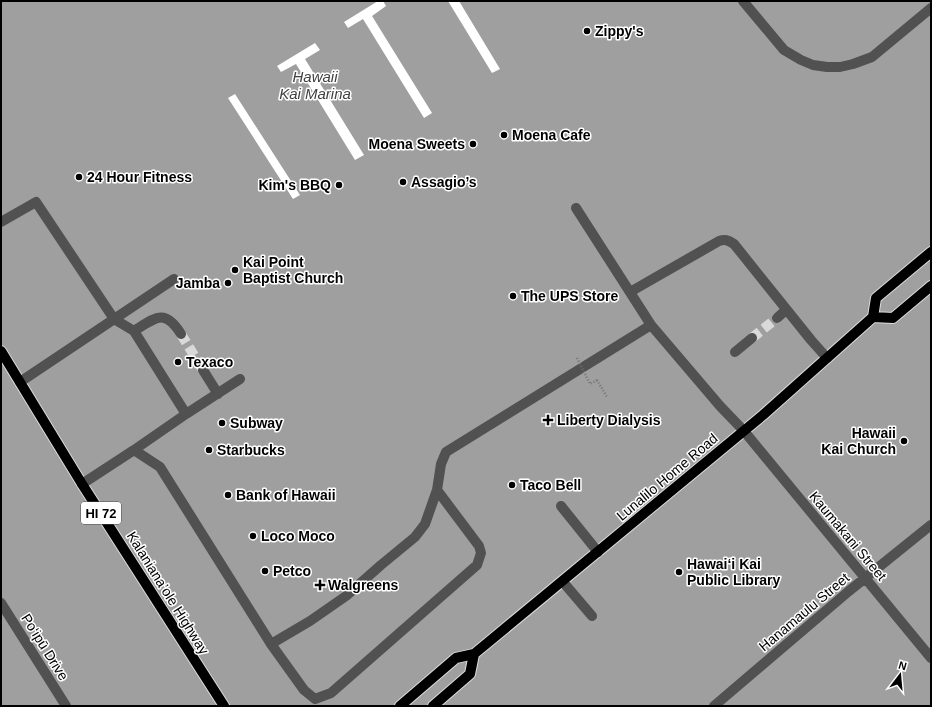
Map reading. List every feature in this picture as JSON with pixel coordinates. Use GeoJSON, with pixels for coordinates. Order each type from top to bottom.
{"type":"FeatureCollection","features":[{"type":"Feature","properties":{"kind":"main road"},"geometry":{"type":"LineString","coordinates":[[931,252],[876,298],[873,317],[893,318],[931,286]]}},
{"type":"Feature","properties":{"kind":"main road","name":"Lunalilo Home Road"},"geometry":{"type":"LineString","coordinates":[[400,706],[456,658],[474,654],[563,582],[744,431],[873,317]]}},
{"type":"Feature","properties":{"kind":"main road","name":"Kalaniana’ole Highway"},"geometry":{"type":"LineString","coordinates":[[1,352],[82,484],[224,706]]}},
{"type":"Feature","properties":{"kind":"main road"},"geometry":{"type":"LineString","coordinates":[[433,706],[470,674],[474,654]]}},
{"type":"Feature","properties":{"kind":"street"},"geometry":{"type":"LineString","coordinates":[[743,1],[784,50],[801,60],[814,65],[827,67],[847,66],[872,57],[931,8]]}},
{"type":"Feature","properties":{"kind":"street"},"geometry":{"type":"LineString","coordinates":[[1,222],[36,202],[114,319],[134,331],[186,414]]}},
{"type":"Feature","properties":{"kind":"street","name":"Kaumakani Street"},"geometry":{"type":"LineString","coordinates":[[576,208],[651,325],[720,406],[744,431],[813,517],[866,578],[931,658]]}},
{"type":"Feature","properties":{"kind":"street"},"geometry":{"type":"LineString","coordinates":[[630,292],[719,241],[724,239],[729,240],[734,244],[786,310],[827,358]]}},
{"type":"Feature","properties":{"kind":"street"},"geometry":{"type":"LineString","coordinates":[[20,382],[174,279]]}},
{"type":"Feature","properties":{"kind":"street"},"geometry":{"type":"LineString","coordinates":[[776,318],[786,310]]}},
{"type":"Feature","properties":{"kind":"street"},"geometry":{"type":"LineString","coordinates":[[134,331],[152,319],[162,318],[171,321],[181,334]]}},
{"type":"Feature","properties":{"kind":"street"},"geometry":{"type":"LineString","coordinates":[[271,644],[310,621],[346,596],[415,537],[425,524],[437,490],[441,464],[446,452],[651,325]]}},
{"type":"Feature","properties":{"kind":"street"},"geometry":{"type":"LineString","coordinates":[[735,352],[752,338]]}},
{"type":"Feature","properties":{"kind":"street"},"geometry":{"type":"LineString","coordinates":[[203,370],[218,394]]}},
{"type":"Feature","properties":{"kind":"street"},"geometry":{"type":"LineString","coordinates":[[82,484],[240,379]]}},
{"type":"Feature","properties":{"kind":"street"},"geometry":{"type":"LineString","coordinates":[[134,450],[160,467],[271,644],[304,690],[315,699],[331,694],[477,565],[480,555],[479,546],[437,490]]}},
{"type":"Feature","properties":{"kind":"street"},"geometry":{"type":"LineString","coordinates":[[562,506],[598,552]]}},
{"type":"Feature","properties":{"kind":"street","name":"Hanamaulu Street"},"geometry":{"type":"LineString","coordinates":[[714,706],[931,525]]}},
{"type":"Feature","properties":{"kind":"street"},"geometry":{"type":"LineString","coordinates":[[563,582],[592,616]]}},
{"type":"Feature","properties":{"kind":"street","name":"Po‘ipū Drive"},"geometry":{"type":"LineString","coordinates":[[1,603],[66,706]]}},
{"type":"Feature","properties":{"kind":"path"},"geometry":{"type":"LineString","coordinates":[[577,358],[590,384],[597,380],[607,397]]}},
{"type":"Feature","properties":{"kind":"water","name":"Hawaii Kai Marina"},"geometry":{"type":"Polygon","coordinates":[[[1,1],[931,1],[931,706],[1,706],[1,1]]]}},
{"type":"Feature","properties":{"kind":"pier"},"geometry":{"type":"Polygon","coordinates":[[[378,1],[383,1],[386,6],[372,16],[432,113],[424,118],[363,19],[348,28],[344,22],[378,1]]]}},
{"type":"Feature","properties":{"kind":"pier"},"geometry":{"type":"Polygon","coordinates":[[[448,1],[459,1],[500,69],[492,73],[448,1]]]}},
{"type":"Feature","properties":{"kind":"pier"},"geometry":{"type":"Polygon","coordinates":[[[315,43],[320,50],[305,59],[364,155],[355,160],[296,64],[281,72],[277,66],[315,43]]]}},
{"type":"Feature","properties":{"kind":"pier"},"geometry":{"type":"Polygon","coordinates":[[[235,94],[300,195],[293,199],[228,98],[235,94]]]}},
{"type":"Feature","properties":{"kind":"tunnel"},"geometry":{"type":"LineString","coordinates":[[752,338],[777,318]]}},
{"type":"Feature","properties":{"kind":"tunnel"},"geometry":{"type":"LineString","coordinates":[[181,334],[203,370]]}},
{"type":"Feature","properties":{"kind":"place","name":"Zippy's"},"geometry":{"type":"Point","coordinates":[587,31]}},
{"type":"Feature","properties":{"kind":"place","name":"Moena Cafe"},"geometry":{"type":"Point","coordinates":[504,135]}},
{"type":"Feature","properties":{"kind":"place","name":"Moena Sweets"},"geometry":{"type":"Point","coordinates":[473,144]}},
{"type":"Feature","properties":{"kind":"place","name":"24 Hour Fitness"},"geometry":{"type":"Point","coordinates":[79,177]}},
{"type":"Feature","properties":{"kind":"place","name":"Assagio’s"},"geometry":{"type":"Point","coordinates":[403,182]}},
{"type":"Feature","properties":{"kind":"place","name":"Kim's BBQ"},"geometry":{"type":"Point","coordinates":[339,185]}},
{"type":"Feature","properties":{"kind":"place","name":"Kai Point Baptist Church"},"geometry":{"type":"Point","coordinates":[235,270]}},
{"type":"Feature","properties":{"kind":"place","name":"Jamba"},"geometry":{"type":"Point","coordinates":[228,283]}},
{"type":"Feature","properties":{"kind":"place","name":"The UPS Store"},"geometry":{"type":"Point","coordinates":[513,296]}},
{"type":"Feature","properties":{"kind":"place","name":"Texaco"},"geometry":{"type":"Point","coordinates":[178,362]}},
{"type":"Feature","properties":{"kind":"place","name":"Liberty Dialysis"},"geometry":{"type":"Point","coordinates":[548,420]}},
{"type":"Feature","properties":{"kind":"place","name":"Subway"},"geometry":{"type":"Point","coordinates":[222,423]}},
{"type":"Feature","properties":{"kind":"place","name":"Hawaii Kai Church"},"geometry":{"type":"Point","coordinates":[904,441]}},
{"type":"Feature","properties":{"kind":"place","name":"Starbucks"},"geometry":{"type":"Point","coordinates":[209,450]}},
{"type":"Feature","properties":{"kind":"place","name":"Taco Bell"},"geometry":{"type":"Point","coordinates":[512,485]}},
{"type":"Feature","properties":{"kind":"place","name":"Bank of Hawaii"},"geometry":{"type":"Point","coordinates":[228,495]}},
{"type":"Feature","properties":{"kind":"place","name":"Loco Moco"},"geometry":{"type":"Point","coordinates":[253,536]}},
{"type":"Feature","properties":{"kind":"place","name":"Petco"},"geometry":{"type":"Point","coordinates":[265,571]}},
{"type":"Feature","properties":{"kind":"place","name":"Hawaiʻi Kai Public Library"},"geometry":{"type":"Point","coordinates":[679,572]}},
{"type":"Feature","properties":{"kind":"place","name":"Walgreens"},"geometry":{"type":"Point","coordinates":[320,585]}}]}
